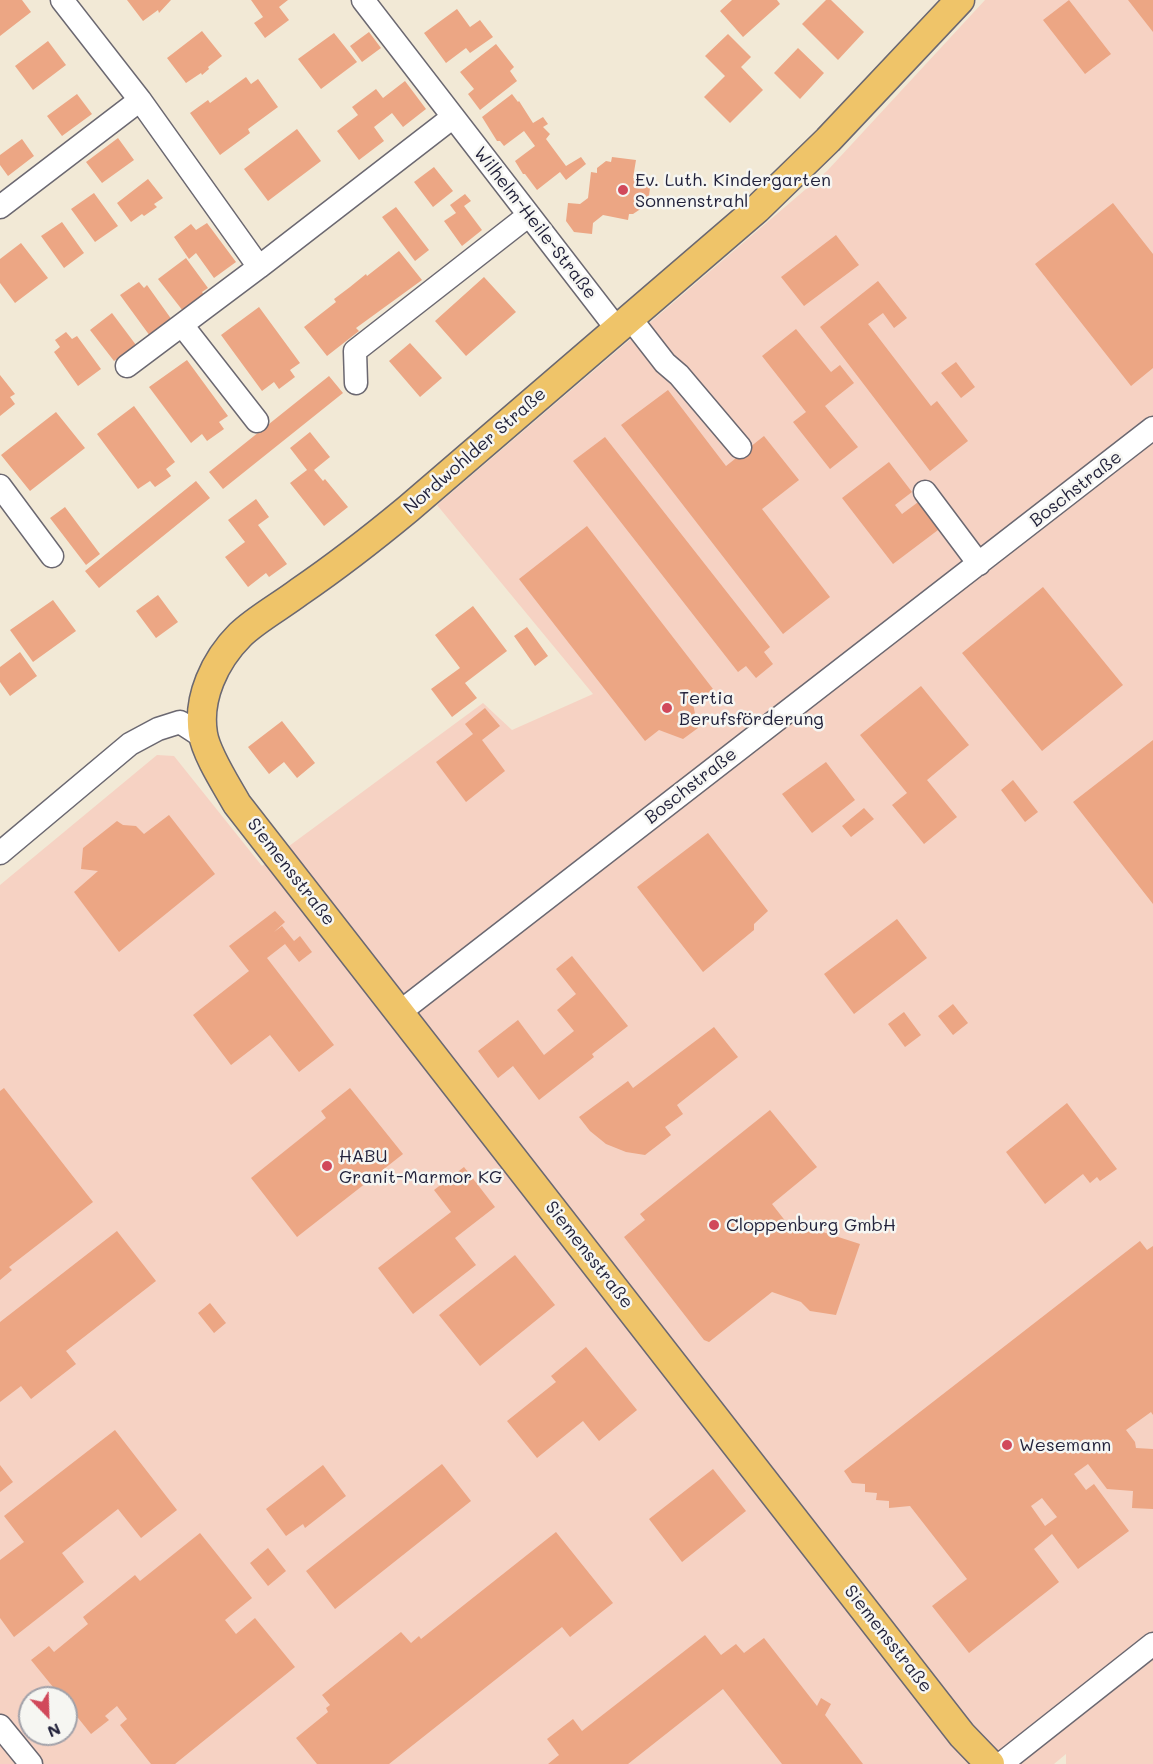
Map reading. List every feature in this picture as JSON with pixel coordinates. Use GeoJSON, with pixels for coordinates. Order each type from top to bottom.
{"type":"FeatureCollection","features":[{"type":"Feature","properties":{"kind":"main road","name":"Nordwohlder Straße"},"geometry":{"type":"LineString","coordinates":[[203,736],[201,713],[205,694],[216,667],[240,635],[354,554],[757,209],[828,140],[960,0]]}},
{"type":"Feature","properties":{"kind":"main road","name":"Siemensstraße"},"geometry":{"type":"LineString","coordinates":[[203,736],[237,804],[962,1735],[990,1764]]}},
{"type":"Feature","properties":{"kind":"street"},"geometry":{"type":"LineString","coordinates":[[62,0],[140,100],[259,267]]}},
{"type":"Feature","properties":{"kind":"street","name":"Wilhelm-Heile-Straße"},"geometry":{"type":"LineString","coordinates":[[363,0],[529,215],[624,324],[679,375],[740,447]]}},
{"type":"Feature","properties":{"kind":"street"},"geometry":{"type":"LineString","coordinates":[[0,207],[140,100]]}},
{"type":"Feature","properties":{"kind":"street"},"geometry":{"type":"LineString","coordinates":[[127,366],[453,117]]}},
{"type":"Feature","properties":{"kind":"street"},"geometry":{"type":"LineString","coordinates":[[356,383],[354,351],[529,215]]}},
{"type":"Feature","properties":{"kind":"street"},"geometry":{"type":"LineString","coordinates":[[182,325],[257,421]]}},
{"type":"Feature","properties":{"kind":"street","name":"Boschstraße"},"geometry":{"type":"LineString","coordinates":[[400,1012],[980,564],[1150,437]]}},
{"type":"Feature","properties":{"kind":"street"},"geometry":{"type":"LineString","coordinates":[[0,486],[52,556]]}},
{"type":"Feature","properties":{"kind":"street"},"geometry":{"type":"LineString","coordinates":[[925,492],[980,564]]}},
{"type":"Feature","properties":{"kind":"street"},"geometry":{"type":"LineString","coordinates":[[0,853],[130,744],[158,729],[180,722],[203,736]]}},
{"type":"Feature","properties":{"kind":"street"},"geometry":{"type":"LineString","coordinates":[[1001,1764],[1153,1644]]}},
{"type":"Feature","properties":{"kind":"street"},"geometry":{"type":"LineString","coordinates":[[0,1726],[31,1764]]}},
{"type":"Feature","properties":{"kind":"shaded area"},"geometry":{"type":"Polygon","coordinates":[[[985,0],[1153,0],[1153,1764],[1066,1764],[1066,1754],[1054,1764],[0,1764],[0,885],[157,755],[174,756],[262,866],[483,703],[512,730],[593,694],[437,505],[827,171],[985,0]]]}},
{"type":"Feature","properties":{"kind":"building"},"geometry":{"type":"Polygon","coordinates":[[[0,0],[22,0],[31,12],[0,36],[0,0]]]}},
{"type":"Feature","properties":{"kind":"building"},"geometry":{"type":"Polygon","coordinates":[[[127,0],[171,0],[159,13],[158,10],[143,21],[127,0]]]}},
{"type":"Feature","properties":{"kind":"building"},"geometry":{"type":"Polygon","coordinates":[[[251,0],[288,0],[279,7],[289,20],[265,38],[254,23],[263,17],[251,0]]]}},
{"type":"Feature","properties":{"kind":"building"},"geometry":{"type":"Polygon","coordinates":[[[732,0],[777,0],[780,4],[743,37],[720,11],[732,0]]]}},
{"type":"Feature","properties":{"kind":"building"},"geometry":{"type":"Polygon","coordinates":[[[826,0],[831,0],[864,32],[838,60],[802,24],[826,0]]]}},
{"type":"Feature","properties":{"kind":"building"},"geometry":{"type":"Polygon","coordinates":[[[1069,0],[1111,54],[1085,74],[1043,20],[1069,0]]]}},
{"type":"Feature","properties":{"kind":"building"},"geometry":{"type":"Polygon","coordinates":[[[1128,0],[1153,0],[1153,32],[1128,0]]]}},
{"type":"Feature","properties":{"kind":"building"},"geometry":{"type":"Polygon","coordinates":[[[457,9],[470,27],[480,20],[493,37],[470,53],[466,48],[446,63],[424,33],[457,9]]]}},
{"type":"Feature","properties":{"kind":"building"},"geometry":{"type":"Polygon","coordinates":[[[202,31],[222,56],[202,75],[201,73],[186,83],[167,58],[202,31]]]}},
{"type":"Feature","properties":{"kind":"building"},"geometry":{"type":"Polygon","coordinates":[[[369,32],[381,48],[362,62],[350,46],[369,32]]]}},
{"type":"Feature","properties":{"kind":"building"},"geometry":{"type":"Polygon","coordinates":[[[334,33],[357,62],[321,89],[298,59],[334,33]]]}},
{"type":"Feature","properties":{"kind":"building"},"geometry":{"type":"Polygon","coordinates":[[[728,34],[751,57],[741,67],[763,90],[730,123],[704,97],[725,76],[705,56],[728,34]]]}},
{"type":"Feature","properties":{"kind":"building"},"geometry":{"type":"Polygon","coordinates":[[[48,41],[66,65],[33,90],[15,66],[48,41]]]}},
{"type":"Feature","properties":{"kind":"building"},"geometry":{"type":"Polygon","coordinates":[[[496,44],[514,67],[510,71],[517,81],[480,110],[468,94],[474,89],[460,72],[496,44]]]}},
{"type":"Feature","properties":{"kind":"building"},"geometry":{"type":"Polygon","coordinates":[[[798,48],[824,73],[800,99],[774,73],[798,48]]]}},
{"type":"Feature","properties":{"kind":"building"},"geometry":{"type":"Polygon","coordinates":[[[246,77],[251,84],[258,79],[278,107],[248,129],[250,133],[220,155],[190,113],[208,100],[210,103],[246,77]]]}},
{"type":"Feature","properties":{"kind":"building"},"geometry":{"type":"Polygon","coordinates":[[[405,81],[426,109],[403,127],[392,113],[374,127],[384,141],[359,160],[337,131],[358,115],[352,107],[376,89],[383,98],[405,81]]]}},
{"type":"Feature","properties":{"kind":"building"},"geometry":{"type":"Polygon","coordinates":[[[77,94],[92,114],[62,136],[47,116],[77,94]]]}},
{"type":"Feature","properties":{"kind":"building"},"geometry":{"type":"Polygon","coordinates":[[[512,94],[533,123],[543,117],[548,124],[543,127],[550,134],[546,139],[566,166],[581,157],[586,164],[566,180],[560,172],[537,190],[515,161],[535,146],[524,131],[504,146],[497,141],[482,117],[512,94]]]}},
{"type":"Feature","properties":{"kind":"building"},"geometry":{"type":"Polygon","coordinates":[[[297,129],[321,161],[268,201],[244,169],[297,129]]]}},
{"type":"Feature","properties":{"kind":"building"},"geometry":{"type":"Polygon","coordinates":[[[118,138],[134,160],[102,183],[86,162],[118,138]]]}},
{"type":"Feature","properties":{"kind":"building"},"geometry":{"type":"Polygon","coordinates":[[[22,139],[34,156],[8,176],[0,165],[0,155],[22,139]]]}},
{"type":"Feature","properties":{"kind":"building"},"geometry":{"type":"Polygon","coordinates":[[[612,157],[636,160],[633,178],[651,180],[648,204],[642,203],[642,208],[629,214],[628,220],[603,215],[593,223],[592,234],[574,232],[566,221],[568,203],[580,204],[588,198],[591,172],[597,173],[597,168],[606,161],[611,162],[612,157]]]}},
{"type":"Feature","properties":{"kind":"building"},"geometry":{"type":"Polygon","coordinates":[[[434,167],[453,191],[433,207],[414,182],[434,167]]]}},
{"type":"Feature","properties":{"kind":"building"},"geometry":{"type":"Polygon","coordinates":[[[148,179],[163,198],[154,204],[157,207],[131,222],[117,203],[148,179]]]}},
{"type":"Feature","properties":{"kind":"building"},"geometry":{"type":"Polygon","coordinates":[[[94,193],[118,226],[95,242],[71,209],[94,193]]]}},
{"type":"Feature","properties":{"kind":"building"},"geometry":{"type":"Polygon","coordinates":[[[465,194],[471,201],[464,206],[482,230],[462,246],[444,221],[456,213],[450,205],[465,194]]]}},
{"type":"Feature","properties":{"kind":"building"},"geometry":{"type":"Polygon","coordinates":[[[1113,203],[1153,254],[1153,368],[1131,386],[1035,264],[1113,203]]]}},
{"type":"Feature","properties":{"kind":"building"},"geometry":{"type":"Polygon","coordinates":[[[396,207],[429,250],[415,261],[382,217],[396,207]]]}},
{"type":"Feature","properties":{"kind":"building"},"geometry":{"type":"Polygon","coordinates":[[[62,222],[84,253],[64,268],[41,236],[62,222]]]}},
{"type":"Feature","properties":{"kind":"building"},"geometry":{"type":"Polygon","coordinates":[[[207,223],[236,262],[214,278],[196,253],[189,259],[174,237],[191,224],[196,230],[207,223]]]}},
{"type":"Feature","properties":{"kind":"building"},"geometry":{"type":"Polygon","coordinates":[[[836,235],[859,265],[804,306],[781,277],[836,235]]]}},
{"type":"Feature","properties":{"kind":"building"},"geometry":{"type":"Polygon","coordinates":[[[21,243],[48,278],[15,303],[0,283],[0,259],[21,243]]]}},
{"type":"Feature","properties":{"kind":"building"},"geometry":{"type":"Polygon","coordinates":[[[399,251],[422,280],[356,328],[359,331],[327,356],[304,327],[336,302],[334,299],[399,251]]]}},
{"type":"Feature","properties":{"kind":"building"},"geometry":{"type":"Polygon","coordinates":[[[186,258],[208,288],[202,292],[204,295],[183,311],[158,279],[186,258]]]}},
{"type":"Feature","properties":{"kind":"building"},"geometry":{"type":"Polygon","coordinates":[[[484,277],[516,312],[466,356],[435,321],[484,277]]]}},
{"type":"Feature","properties":{"kind":"building"},"geometry":{"type":"Polygon","coordinates":[[[878,281],[907,318],[894,328],[883,313],[868,324],[931,406],[937,401],[968,441],[930,471],[820,327],[878,281]]]}},
{"type":"Feature","properties":{"kind":"building"},"geometry":{"type":"Polygon","coordinates":[[[139,282],[144,288],[147,285],[172,320],[150,336],[120,295],[139,282]]]}},
{"type":"Feature","properties":{"kind":"building"},"geometry":{"type":"Polygon","coordinates":[[[259,307],[300,363],[290,370],[295,377],[279,389],[274,382],[262,391],[221,335],[259,307]]]}},
{"type":"Feature","properties":{"kind":"building"},"geometry":{"type":"Polygon","coordinates":[[[112,313],[136,345],[114,361],[90,330],[112,313]]]}},
{"type":"Feature","properties":{"kind":"building"},"geometry":{"type":"Polygon","coordinates":[[[796,329],[831,372],[840,365],[854,383],[825,406],[858,447],[830,469],[793,422],[806,412],[762,356],[796,329]]]}},
{"type":"Feature","properties":{"kind":"building"},"geometry":{"type":"Polygon","coordinates":[[[66,332],[72,339],[77,336],[101,369],[78,386],[54,352],[60,347],[55,340],[66,332]]]}},
{"type":"Feature","properties":{"kind":"building"},"geometry":{"type":"Polygon","coordinates":[[[410,343],[442,378],[420,397],[389,361],[410,343]]]}},
{"type":"Feature","properties":{"kind":"building"},"geometry":{"type":"Polygon","coordinates":[[[187,360],[228,416],[219,422],[224,429],[207,441],[202,434],[191,443],[149,387],[187,360]]]}},
{"type":"Feature","properties":{"kind":"building"},"geometry":{"type":"Polygon","coordinates":[[[956,362],[975,387],[961,398],[941,373],[956,362]]]}},
{"type":"Feature","properties":{"kind":"building"},"geometry":{"type":"Polygon","coordinates":[[[0,375],[15,394],[10,397],[15,404],[0,416],[0,375]]]}},
{"type":"Feature","properties":{"kind":"building"},"geometry":{"type":"Polygon","coordinates":[[[329,376],[343,393],[223,489],[209,472],[329,376]]]}},
{"type":"Feature","properties":{"kind":"building"},"geometry":{"type":"Polygon","coordinates":[[[668,390],[726,466],[764,436],[799,480],[762,509],[830,597],[783,634],[621,425],[668,390]]]}},
{"type":"Feature","properties":{"kind":"building"},"geometry":{"type":"Polygon","coordinates":[[[134,406],[175,462],[166,469],[171,476],[155,487],[150,481],[138,489],[97,434],[134,406]]]}},
{"type":"Feature","properties":{"kind":"building"},"geometry":{"type":"Polygon","coordinates":[[[56,412],[85,448],[30,491],[1,455],[56,412]]]}},
{"type":"Feature","properties":{"kind":"building"},"geometry":{"type":"Polygon","coordinates":[[[310,432],[330,457],[314,470],[323,481],[325,479],[348,507],[324,526],[290,483],[307,470],[290,448],[310,432]]]}},
{"type":"Feature","properties":{"kind":"building"},"geometry":{"type":"Polygon","coordinates":[[[605,437],[770,647],[764,652],[773,664],[756,678],[746,666],[738,672],[573,461],[605,437]]]}},
{"type":"Feature","properties":{"kind":"building"},"geometry":{"type":"Polygon","coordinates":[[[889,462],[912,492],[895,505],[902,514],[921,500],[942,527],[893,564],[842,498],[889,462]]]}},
{"type":"Feature","properties":{"kind":"building"},"geometry":{"type":"Polygon","coordinates":[[[196,481],[210,498],[99,588],[85,571],[196,481]]]}},
{"type":"Feature","properties":{"kind":"building"},"geometry":{"type":"Polygon","coordinates":[[[256,499],[269,517],[258,525],[287,564],[269,577],[266,573],[248,587],[225,557],[245,542],[228,520],[256,499]]]}},
{"type":"Feature","properties":{"kind":"building"},"geometry":{"type":"Polygon","coordinates":[[[65,507],[100,554],[86,565],[50,518],[65,507]]]}},
{"type":"Feature","properties":{"kind":"building"},"geometry":{"type":"Polygon","coordinates":[[[587,526],[713,689],[693,704],[698,728],[683,739],[659,730],[645,741],[519,579],[587,526]]]}},
{"type":"Feature","properties":{"kind":"building"},"geometry":{"type":"Polygon","coordinates":[[[1043,587],[1123,685],[1042,751],[962,653],[1043,587]]]}},
{"type":"Feature","properties":{"kind":"building"},"geometry":{"type":"Polygon","coordinates":[[[158,595],[178,622],[156,638],[136,611],[158,595]]]}},
{"type":"Feature","properties":{"kind":"building"},"geometry":{"type":"Polygon","coordinates":[[[53,600],[76,631],[33,662],[10,630],[53,600]]]}},
{"type":"Feature","properties":{"kind":"building"},"geometry":{"type":"Polygon","coordinates":[[[473,606],[507,651],[465,683],[477,698],[452,717],[431,689],[460,668],[435,635],[473,606]]]}},
{"type":"Feature","properties":{"kind":"building"},"geometry":{"type":"Polygon","coordinates":[[[527,627],[548,656],[535,666],[514,636],[527,627]]]}},
{"type":"Feature","properties":{"kind":"building"},"geometry":{"type":"Polygon","coordinates":[[[20,652],[37,676],[10,696],[0,682],[0,667],[20,652]]]}},
{"type":"Feature","properties":{"kind":"building"},"geometry":{"type":"Polygon","coordinates":[[[921,686],[969,745],[927,780],[957,817],[924,844],[892,805],[907,793],[860,735],[921,686]]]}},
{"type":"Feature","properties":{"kind":"building"},"geometry":{"type":"Polygon","coordinates":[[[485,708],[500,726],[482,740],[505,771],[466,802],[436,762],[473,734],[465,724],[485,708]]]}},
{"type":"Feature","properties":{"kind":"building"},"geometry":{"type":"Polygon","coordinates":[[[282,721],[315,763],[297,778],[284,762],[269,774],[248,747],[282,721]]]}},
{"type":"Feature","properties":{"kind":"building"},"geometry":{"type":"Polygon","coordinates":[[[1153,740],[1153,904],[1073,802],[1153,740]]]}},
{"type":"Feature","properties":{"kind":"building"},"geometry":{"type":"Polygon","coordinates":[[[826,762],[855,800],[812,833],[782,794],[826,762]]]}},
{"type":"Feature","properties":{"kind":"building"},"geometry":{"type":"Polygon","coordinates":[[[1013,780],[1038,812],[1025,822],[1001,790],[1013,780]]]}},
{"type":"Feature","properties":{"kind":"building"},"geometry":{"type":"Polygon","coordinates":[[[864,808],[874,819],[851,837],[842,826],[864,808]]]}},
{"type":"Feature","properties":{"kind":"building"},"geometry":{"type":"Polygon","coordinates":[[[169,815],[215,874],[119,952],[74,892],[98,871],[81,869],[83,848],[117,821],[123,825],[136,826],[144,834],[169,815]]]}},
{"type":"Feature","properties":{"kind":"building"},"geometry":{"type":"Polygon","coordinates":[[[708,833],[768,911],[754,924],[754,930],[703,972],[637,887],[708,833]]]}},
{"type":"Feature","properties":{"kind":"building"},"geometry":{"type":"Polygon","coordinates":[[[275,911],[285,922],[274,932],[282,926],[294,941],[300,936],[312,952],[299,962],[285,944],[267,958],[334,1045],[299,1072],[270,1035],[231,1065],[193,1015],[249,971],[229,946],[275,911]]]}},
{"type":"Feature","properties":{"kind":"building"},"geometry":{"type":"Polygon","coordinates":[[[897,919],[927,958],[854,1014],[824,974],[897,919]]]}},
{"type":"Feature","properties":{"kind":"building"},"geometry":{"type":"Polygon","coordinates":[[[572,956],[628,1026],[592,1054],[594,1057],[539,1100],[513,1066],[498,1078],[478,1051],[518,1020],[544,1055],[574,1031],[557,1010],[576,994],[556,969],[572,956]]]}},
{"type":"Feature","properties":{"kind":"building"},"geometry":{"type":"Polygon","coordinates":[[[953,1004],[968,1023],[953,1035],[938,1016],[953,1004]]]}},
{"type":"Feature","properties":{"kind":"building"},"geometry":{"type":"Polygon","coordinates":[[[904,1012],[921,1035],[905,1047],[888,1024],[904,1012]]]}},
{"type":"Feature","properties":{"kind":"building"},"geometry":{"type":"Polygon","coordinates":[[[714,1027],[738,1057],[677,1105],[683,1114],[665,1127],[671,1135],[645,1155],[626,1152],[606,1144],[590,1131],[579,1117],[628,1081],[633,1088],[714,1027]]]}},
{"type":"Feature","properties":{"kind":"building"},"geometry":{"type":"Polygon","coordinates":[[[4,1088],[93,1202],[9,1267],[12,1270],[0,1280],[0,1091],[4,1088]]]}},
{"type":"Feature","properties":{"kind":"building","name":"HABU Granit-Marmor KG"},"geometry":{"type":"Polygon","coordinates":[[[350,1088],[403,1154],[297,1237],[251,1178],[326,1118],[321,1111],[350,1088]]]}},
{"type":"Feature","properties":{"kind":"building"},"geometry":{"type":"Polygon","coordinates":[[[1067,1103],[1117,1169],[1100,1181],[1097,1177],[1090,1183],[1083,1174],[1045,1204],[1006,1152],[1067,1103]]]}},
{"type":"Feature","properties":{"kind":"building","name":"Cloppenburg GmbH"},"geometry":{"type":"Polygon","coordinates":[[[770,1110],[817,1167],[772,1204],[790,1227],[795,1223],[860,1244],[836,1315],[810,1311],[801,1302],[772,1292],[709,1342],[704,1340],[624,1237],[645,1220],[640,1214],[770,1110]]]}},
{"type":"Feature","properties":{"kind":"building"},"geometry":{"type":"Polygon","coordinates":[[[464,1167],[495,1207],[455,1238],[476,1265],[413,1314],[378,1268],[451,1212],[434,1190],[464,1167]]]}},
{"type":"Feature","properties":{"kind":"building"},"geometry":{"type":"Polygon","coordinates":[[[117,1231],[156,1281],[66,1351],[76,1364],[31,1399],[21,1386],[0,1402],[0,1322],[117,1231]]]}},
{"type":"Feature","properties":{"kind":"building","name":"Wesemann"},"geometry":{"type":"Polygon","coordinates":[[[1140,1241],[1147,1250],[1153,1246],[1153,1415],[1151,1412],[1126,1430],[1135,1442],[1136,1448],[1153,1449],[1153,1509],[1132,1508],[1133,1491],[1107,1489],[1088,1464],[1074,1474],[1086,1490],[1094,1484],[1129,1531],[1078,1569],[1052,1534],[1034,1549],[1059,1582],[969,1653],[932,1606],[967,1579],[910,1506],[889,1508],[889,1501],[876,1500],[877,1493],[865,1492],[865,1484],[852,1483],[844,1471],[1140,1241]],[[1042,1498],[1031,1506],[1045,1526],[1057,1517],[1042,1498]]]}},
{"type":"Feature","properties":{"kind":"building"},"geometry":{"type":"Polygon","coordinates":[[[515,1255],[555,1305],[480,1366],[439,1315],[515,1255]]]}},
{"type":"Feature","properties":{"kind":"building"},"geometry":{"type":"Polygon","coordinates":[[[210,1303],[226,1323],[214,1333],[198,1313],[210,1303]]]}},
{"type":"Feature","properties":{"kind":"building"},"geometry":{"type":"Polygon","coordinates":[[[586,1347],[637,1410],[599,1441],[583,1421],[537,1458],[507,1421],[556,1382],[551,1376],[586,1347]]]}},
{"type":"Feature","properties":{"kind":"building"},"geometry":{"type":"Polygon","coordinates":[[[115,1430],[177,1510],[141,1538],[118,1509],[62,1553],[84,1582],[14,1637],[0,1618],[0,1560],[24,1542],[4,1516],[115,1430]]]}},
{"type":"Feature","properties":{"kind":"building"},"geometry":{"type":"Polygon","coordinates":[[[442,1464],[471,1501],[335,1609],[306,1571],[442,1464]]]}},
{"type":"Feature","properties":{"kind":"building"},"geometry":{"type":"Polygon","coordinates":[[[0,1465],[13,1482],[0,1492],[0,1465]]]}},
{"type":"Feature","properties":{"kind":"building"},"geometry":{"type":"Polygon","coordinates":[[[323,1465],[346,1496],[305,1528],[303,1524],[286,1536],[266,1509],[323,1465]]]}},
{"type":"Feature","properties":{"kind":"building"},"geometry":{"type":"Polygon","coordinates":[[[713,1469],[746,1511],[682,1562],[649,1519],[713,1469]]]}},
{"type":"Feature","properties":{"kind":"building"},"geometry":{"type":"Polygon","coordinates":[[[556,1532],[613,1603],[570,1637],[562,1627],[389,1764],[317,1764],[296,1738],[328,1712],[326,1708],[330,1705],[322,1695],[401,1632],[411,1643],[419,1636],[421,1639],[556,1532]]]}},
{"type":"Feature","properties":{"kind":"building"},"geometry":{"type":"Polygon","coordinates":[[[200,1533],[252,1598],[225,1620],[236,1634],[255,1618],[295,1667],[175,1764],[151,1764],[120,1725],[127,1719],[117,1706],[105,1716],[109,1720],[91,1734],[78,1718],[78,1686],[52,1686],[31,1660],[49,1646],[54,1652],[88,1624],[83,1617],[135,1575],[140,1581],[200,1533]]]}},
{"type":"Feature","properties":{"kind":"building"},"geometry":{"type":"Polygon","coordinates":[[[268,1548],[286,1571],[268,1586],[250,1563],[268,1548]]]}},
{"type":"Feature","properties":{"kind":"building"},"geometry":{"type":"Polygon","coordinates":[[[705,1635],[721,1655],[736,1644],[744,1653],[764,1638],[817,1706],[821,1698],[831,1704],[825,1715],[863,1764],[782,1764],[723,1689],[628,1764],[548,1764],[559,1755],[547,1739],[573,1719],[582,1731],[705,1635]]]}},
{"type":"Feature","properties":{"kind":"place","name":"Ev. Luth. Kindergarten Sonnenstrahl"},"geometry":{"type":"Point","coordinates":[623,190]}},
{"type":"Feature","properties":{"kind":"place","name":"Tertia Berufsförderung"},"geometry":{"type":"Point","coordinates":[667,708]}},
{"type":"Feature","properties":{"kind":"place","name":"HABU Granit-Marmor KG"},"geometry":{"type":"Point","coordinates":[327,1166]}},
{"type":"Feature","properties":{"kind":"place","name":"Cloppenburg GmbH"},"geometry":{"type":"Point","coordinates":[714,1225]}},
{"type":"Feature","properties":{"kind":"place","name":"Wesemann"},"geometry":{"type":"Point","coordinates":[1007,1445]}}]}
